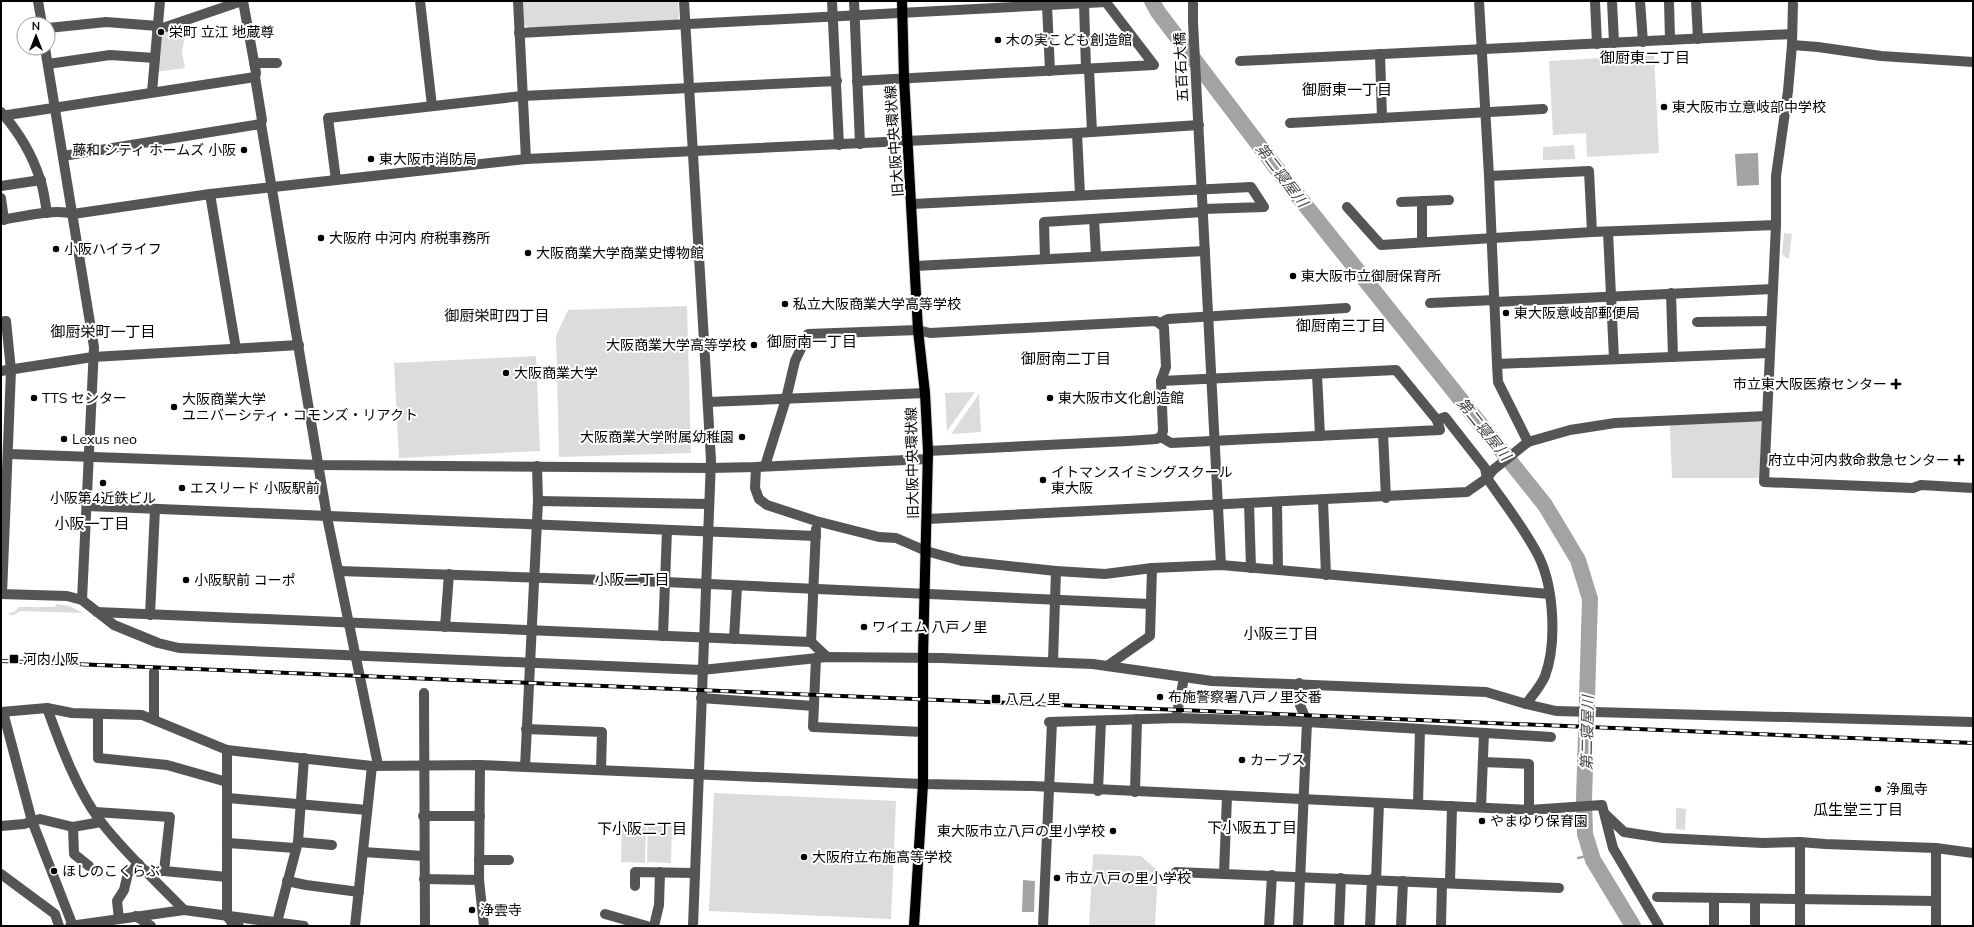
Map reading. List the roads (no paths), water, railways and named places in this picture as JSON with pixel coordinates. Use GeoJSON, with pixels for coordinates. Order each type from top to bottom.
{"type":"FeatureCollection","features":[{"type":"Feature","properties":{"kind":"main road","name":"旧大阪中央環状線"},"geometry":{"type":"LineString","coordinates":[[902,1],[907,140],[912,204],[918,330],[925,393],[928,455],[926,593],[923,657],[923,784],[914,926]]}},
{"type":"Feature","properties":{"kind":"street"},"geometry":{"type":"LineString","coordinates":[[38,1],[41,16]]}},
{"type":"Feature","properties":{"kind":"street"},"geometry":{"type":"LineString","coordinates":[[152,92],[160,1]]}},
{"type":"Feature","properties":{"kind":"street"},"geometry":{"type":"LineString","coordinates":[[420,1],[432,106]]}},
{"type":"Feature","properties":{"kind":"street"},"geometry":{"type":"LineString","coordinates":[[518,1],[526,159]]}},
{"type":"Feature","properties":{"kind":"street"},"geometry":{"type":"LineString","coordinates":[[684,1],[708,402],[710,468],[693,926]]}},
{"type":"Feature","properties":{"kind":"street"},"geometry":{"type":"LineString","coordinates":[[832,1],[839,144]]}},
{"type":"Feature","properties":{"kind":"street"},"geometry":{"type":"LineString","coordinates":[[854,1],[860,144]]}},
{"type":"Feature","properties":{"kind":"street"},"geometry":{"type":"LineString","coordinates":[[519,33],[902,14],[1105,1],[1154,65],[857,81]]}},
{"type":"Feature","properties":{"kind":"street","name":"五百石大橋"},"geometry":{"type":"LineString","coordinates":[[1193,1],[1217,504],[1222,565]]}},
{"type":"Feature","properties":{"kind":"street"},"geometry":{"type":"LineString","coordinates":[[1479,1],[1489,176],[1498,382],[1528,442]]}},
{"type":"Feature","properties":{"kind":"street"},"geometry":{"type":"LineString","coordinates":[[1595,1],[1597,44]]}},
{"type":"Feature","properties":{"kind":"street"},"geometry":{"type":"LineString","coordinates":[[1612,1],[1614,43]]}},
{"type":"Feature","properties":{"kind":"street"},"geometry":{"type":"LineString","coordinates":[[1640,1],[1643,42]]}},
{"type":"Feature","properties":{"kind":"street"},"geometry":{"type":"LineString","coordinates":[[1669,1],[1670,40]]}},
{"type":"Feature","properties":{"kind":"street"},"geometry":{"type":"LineString","coordinates":[[1696,1],[1698,39]]}},
{"type":"Feature","properties":{"kind":"street"},"geometry":{"type":"LineString","coordinates":[[1793,1],[1792,45],[1788,91],[1776,176],[1776,225],[1764,482],[1913,488],[1921,485],[1973,488]]}},
{"type":"Feature","properties":{"kind":"street"},"geometry":{"type":"LineString","coordinates":[[56,27],[106,22],[158,28],[243,2],[254,63],[262,120],[261,124],[318,465],[375,766],[367,810],[355,926]]}},
{"type":"Feature","properties":{"kind":"street"},"geometry":{"type":"LineString","coordinates":[[1084,3],[1092,132]]}},
{"type":"Feature","properties":{"kind":"street"},"geometry":{"type":"LineString","coordinates":[[1047,5],[1050,71]]}},
{"type":"Feature","properties":{"kind":"street"},"geometry":{"type":"LineString","coordinates":[[1240,61],[1792,34]]}},
{"type":"Feature","properties":{"kind":"street"},"geometry":{"type":"LineString","coordinates":[[1792,45],[1818,47],[1881,56],[1973,62]]}},
{"type":"Feature","properties":{"kind":"street"},"geometry":{"type":"LineString","coordinates":[[1380,54],[1382,118]]}},
{"type":"Feature","properties":{"kind":"street"},"geometry":{"type":"LineString","coordinates":[[48,64],[110,55],[155,58]]}},
{"type":"Feature","properties":{"kind":"street"},"geometry":{"type":"LineString","coordinates":[[46,56],[94,347],[82,600]]}},
{"type":"Feature","properties":{"kind":"street"},"geometry":{"type":"LineString","coordinates":[[254,63],[277,63]]}},
{"type":"Feature","properties":{"kind":"street"},"geometry":{"type":"LineString","coordinates":[[2,114],[55,108],[255,77]]}},
{"type":"Feature","properties":{"kind":"street"},"geometry":{"type":"LineString","coordinates":[[336,180],[328,118],[522,96],[837,81]]}},
{"type":"Feature","properties":{"kind":"street"},"geometry":{"type":"LineString","coordinates":[[1290,123],[1543,109]]}},
{"type":"Feature","properties":{"kind":"street"},"geometry":{"type":"LineString","coordinates":[[2,114],[9,119],[23,142],[41,180],[47,213]]}},
{"type":"Feature","properties":{"kind":"street"},"geometry":{"type":"LineString","coordinates":[[63,156],[261,124]]}},
{"type":"Feature","properties":{"kind":"street"},"geometry":{"type":"LineString","coordinates":[[1,198],[3,220],[47,213],[67,212],[73,214],[210,194],[526,159],[860,144],[907,140],[1077,133],[1199,125]]}},
{"type":"Feature","properties":{"kind":"street"},"geometry":{"type":"LineString","coordinates":[[1077,133],[1080,195]]}},
{"type":"Feature","properties":{"kind":"street"},"geometry":{"type":"LineString","coordinates":[[1489,176],[1589,171],[1592,232]]}},
{"type":"Feature","properties":{"kind":"street"},"geometry":{"type":"LineString","coordinates":[[1,186],[41,180]]}},
{"type":"Feature","properties":{"kind":"street"},"geometry":{"type":"LineString","coordinates":[[912,204],[1251,187],[1264,207],[1044,222],[1045,259]]}},
{"type":"Feature","properties":{"kind":"street"},"geometry":{"type":"LineString","coordinates":[[210,194],[236,348]]}},
{"type":"Feature","properties":{"kind":"street"},"geometry":{"type":"LineString","coordinates":[[1401,202],[1449,200]]}},
{"type":"Feature","properties":{"kind":"street"},"geometry":{"type":"LineString","coordinates":[[1422,201],[1422,242]]}},
{"type":"Feature","properties":{"kind":"street"},"geometry":{"type":"LineString","coordinates":[[1347,206],[1381,245],[1592,232],[1776,225]]}},
{"type":"Feature","properties":{"kind":"street"},"geometry":{"type":"LineString","coordinates":[[1094,219],[1096,256]]}},
{"type":"Feature","properties":{"kind":"street"},"geometry":{"type":"LineString","coordinates":[[1608,232],[1614,359]]}},
{"type":"Feature","properties":{"kind":"street"},"geometry":{"type":"LineString","coordinates":[[915,266],[1205,251]]}},
{"type":"Feature","properties":{"kind":"street"},"geometry":{"type":"LineString","coordinates":[[1430,303],[1773,289]]}},
{"type":"Feature","properties":{"kind":"street"},"geometry":{"type":"LineString","coordinates":[[1671,293],[1673,357]]}},
{"type":"Feature","properties":{"kind":"street"},"geometry":{"type":"LineString","coordinates":[[1346,308],[1168,319],[1160,323],[1148,321],[930,333],[918,330],[808,334],[795,361],[786,399],[760,466],[755,488],[759,499],[766,505],[816,521],[879,537],[896,538],[926,551],[962,561],[1056,571],[1106,574],[1152,568],[1222,565],[1549,594]]}},
{"type":"Feature","properties":{"kind":"street"},"geometry":{"type":"LineString","coordinates":[[1,322],[6,321],[12,370],[2,594],[67,596],[82,600],[95,612],[114,625],[137,635],[179,648],[702,670],[827,657],[923,657],[1053,662],[1107,666],[1212,681],[1300,683],[1486,692],[1556,711],[1607,714],[1973,722]]}},
{"type":"Feature","properties":{"kind":"street"},"geometry":{"type":"LineString","coordinates":[[1696,322],[1772,321]]}},
{"type":"Feature","properties":{"kind":"street"},"geometry":{"type":"LineString","coordinates":[[1160,323],[1164,327],[1166,367],[1161,381],[1163,431],[1161,437]]}},
{"type":"Feature","properties":{"kind":"street"},"geometry":{"type":"LineString","coordinates":[[1,371],[93,357],[299,345]]}},
{"type":"Feature","properties":{"kind":"street"},"geometry":{"type":"LineString","coordinates":[[1497,364],[1770,353]]}},
{"type":"Feature","properties":{"kind":"street"},"geometry":{"type":"LineString","coordinates":[[9,454],[318,465],[710,468],[928,455],[1142,440],[1161,437],[1171,443],[1440,430],[1438,420],[1396,370],[1161,381]]}},
{"type":"Feature","properties":{"kind":"street"},"geometry":{"type":"LineString","coordinates":[[1317,374],[1320,436]]}},
{"type":"Feature","properties":{"kind":"street"},"geometry":{"type":"LineString","coordinates":[[708,402],[925,393]]}},
{"type":"Feature","properties":{"kind":"street"},"geometry":{"type":"LineString","coordinates":[[927,519],[1217,504],[1386,498],[1467,492],[1528,442],[1570,430],[1615,423],[1767,416]]}},
{"type":"Feature","properties":{"kind":"street"},"geometry":{"type":"LineString","coordinates":[[1438,420],[1445,417],[1490,474],[1539,557],[1547,580],[1552,617],[1552,646],[1544,677],[1526,704]]}},
{"type":"Feature","properties":{"kind":"street"},"geometry":{"type":"LineString","coordinates":[[1382,433],[1386,498]]}},
{"type":"Feature","properties":{"kind":"street"},"geometry":{"type":"LineString","coordinates":[[525,767],[535,525],[538,501],[537,466]]}},
{"type":"Feature","properties":{"kind":"street"},"geometry":{"type":"LineString","coordinates":[[1323,500],[1326,574]]}},
{"type":"Feature","properties":{"kind":"street"},"geometry":{"type":"LineString","coordinates":[[538,501],[709,504]]}},
{"type":"Feature","properties":{"kind":"street"},"geometry":{"type":"LineString","coordinates":[[1276,502],[1278,570]]}},
{"type":"Feature","properties":{"kind":"street"},"geometry":{"type":"LineString","coordinates":[[1249,503],[1251,568]]}},
{"type":"Feature","properties":{"kind":"street"},"geometry":{"type":"LineString","coordinates":[[87,506],[816,536]]}},
{"type":"Feature","properties":{"kind":"street"},"geometry":{"type":"LineString","coordinates":[[150,615],[155,509]]}},
{"type":"Feature","properties":{"kind":"street"},"geometry":{"type":"LineString","coordinates":[[811,642],[816,521]]}},
{"type":"Feature","properties":{"kind":"street"},"geometry":{"type":"LineString","coordinates":[[663,636],[667,530]]}},
{"type":"Feature","properties":{"kind":"street"},"geometry":{"type":"LineString","coordinates":[[1107,666],[1150,636],[1152,568]]}},
{"type":"Feature","properties":{"kind":"street"},"geometry":{"type":"LineString","coordinates":[[339,571],[665,582],[737,587],[926,593],[1151,604]]}},
{"type":"Feature","properties":{"kind":"street"},"geometry":{"type":"LineString","coordinates":[[1053,662],[1056,571]]}},
{"type":"Feature","properties":{"kind":"street"},"geometry":{"type":"LineString","coordinates":[[445,627],[448,574]]}},
{"type":"Feature","properties":{"kind":"street"},"geometry":{"type":"LineString","coordinates":[[734,639],[737,587]]}},
{"type":"Feature","properties":{"kind":"street"},"geometry":{"type":"LineString","coordinates":[[95,612],[811,642],[827,657]]}},
{"type":"Feature","properties":{"kind":"street"},"geometry":{"type":"LineString","coordinates":[[816,658],[813,727],[923,732]]}},
{"type":"Feature","properties":{"kind":"street"},"geometry":{"type":"LineString","coordinates":[[154,672],[154,719]]}},
{"type":"Feature","properties":{"kind":"street"},"geometry":{"type":"LineString","coordinates":[[1176,718],[1183,683]]}},
{"type":"Feature","properties":{"kind":"street"},"geometry":{"type":"LineString","coordinates":[[1298,926],[1307,722],[1300,705],[1300,683]]}},
{"type":"Feature","properties":{"kind":"street"},"geometry":{"type":"LineString","coordinates":[[424,693],[423,816],[425,926]]}},
{"type":"Feature","properties":{"kind":"street"},"geometry":{"type":"LineString","coordinates":[[702,698],[814,706]]}},
{"type":"Feature","properties":{"kind":"street"},"geometry":{"type":"LineString","coordinates":[[47,708],[58,739],[84,796],[101,822],[184,910]]}},
{"type":"Feature","properties":{"kind":"street"},"geometry":{"type":"LineString","coordinates":[[304,926],[276,925],[184,910],[119,918],[73,926],[32,821],[2,712],[47,708],[72,713],[142,715],[227,750],[375,766],[480,765],[1098,790],[1529,810],[1604,810],[1624,832],[1663,838],[1763,843],[1800,842],[1936,848],[1973,853]]}},
{"type":"Feature","properties":{"kind":"street"},"geometry":{"type":"LineString","coordinates":[[98,714],[98,758],[167,765],[227,782]]}},
{"type":"Feature","properties":{"kind":"street"},"geometry":{"type":"LineString","coordinates":[[1043,926],[1051,722],[1101,722],[1176,718],[1307,722],[1551,737]]}},
{"type":"Feature","properties":{"kind":"street"},"geometry":{"type":"LineString","coordinates":[[1135,792],[1137,719]]}},
{"type":"Feature","properties":{"kind":"street"},"geometry":{"type":"LineString","coordinates":[[1098,790],[1101,722]]}},
{"type":"Feature","properties":{"kind":"street"},"geometry":{"type":"LineString","coordinates":[[526,729],[602,732],[601,770]]}},
{"type":"Feature","properties":{"kind":"street"},"geometry":{"type":"LineString","coordinates":[[1418,804],[1420,729]]}},
{"type":"Feature","properties":{"kind":"street"},"geometry":{"type":"LineString","coordinates":[[1481,807],[1484,733]]}},
{"type":"Feature","properties":{"kind":"street"},"geometry":{"type":"LineString","coordinates":[[227,750],[227,916],[232,923],[239,926]]}},
{"type":"Feature","properties":{"kind":"street"},"geometry":{"type":"LineString","coordinates":[[276,925],[296,845],[304,758]]}},
{"type":"Feature","properties":{"kind":"street"},"geometry":{"type":"LineString","coordinates":[[1483,762],[1529,764],[1529,810]]}},
{"type":"Feature","properties":{"kind":"street"},"geometry":{"type":"LineString","coordinates":[[480,765],[479,880],[484,926]]}},
{"type":"Feature","properties":{"kind":"street"},"geometry":{"type":"LineString","coordinates":[[1224,874],[1227,796]]}},
{"type":"Feature","properties":{"kind":"street"},"geometry":{"type":"LineString","coordinates":[[228,798],[367,810]]}},
{"type":"Feature","properties":{"kind":"street"},"geometry":{"type":"LineString","coordinates":[[1370,926],[1379,803]]}},
{"type":"Feature","properties":{"kind":"street"},"geometry":{"type":"LineString","coordinates":[[1441,926],[1452,806]]}},
{"type":"Feature","properties":{"kind":"street"},"geometry":{"type":"LineString","coordinates":[[1604,810],[1613,848],[1659,926]]}},
{"type":"Feature","properties":{"kind":"street"},"geometry":{"type":"LineString","coordinates":[[95,812],[170,817],[164,871]]}},
{"type":"Feature","properties":{"kind":"street"},"geometry":{"type":"LineString","coordinates":[[423,816],[480,816]]}},
{"type":"Feature","properties":{"kind":"street"},"geometry":{"type":"LineString","coordinates":[[1,826],[24,824],[40,819],[73,827],[101,822]]}},
{"type":"Feature","properties":{"kind":"street"},"geometry":{"type":"LineString","coordinates":[[73,827],[74,854],[89,866]]}},
{"type":"Feature","properties":{"kind":"street"},"geometry":{"type":"LineString","coordinates":[[1613,848],[1616,837],[1624,832]]}},
{"type":"Feature","properties":{"kind":"street"},"geometry":{"type":"LineString","coordinates":[[1800,842],[1800,926]]}},
{"type":"Feature","properties":{"kind":"street"},"geometry":{"type":"LineString","coordinates":[[228,843],[332,845]]}},
{"type":"Feature","properties":{"kind":"street"},"geometry":{"type":"LineString","coordinates":[[1936,848],[1936,926]]}},
{"type":"Feature","properties":{"kind":"street"},"geometry":{"type":"LineString","coordinates":[[363,852],[424,856]]}},
{"type":"Feature","properties":{"kind":"street"},"geometry":{"type":"LineString","coordinates":[[479,860],[509,860]]}},
{"type":"Feature","properties":{"kind":"street"},"geometry":{"type":"LineString","coordinates":[[119,918],[117,901],[124,890],[128,873],[139,864]]}},
{"type":"Feature","properties":{"kind":"street"},"geometry":{"type":"LineString","coordinates":[[146,871],[164,871],[227,877]]}},
{"type":"Feature","properties":{"kind":"street"},"geometry":{"type":"LineString","coordinates":[[635,886],[635,872],[695,873]]}},
{"type":"Feature","properties":{"kind":"street"},"geometry":{"type":"LineString","coordinates":[[654,926],[659,905],[660,872]]}},
{"type":"Feature","properties":{"kind":"street"},"geometry":{"type":"LineString","coordinates":[[1176,872],[1374,879],[1559,888]]}},
{"type":"Feature","properties":{"kind":"street"},"geometry":{"type":"LineString","coordinates":[[1,874],[55,914],[59,926]]}},
{"type":"Feature","properties":{"kind":"street"},"geometry":{"type":"LineString","coordinates":[[1270,926],[1272,875]]}},
{"type":"Feature","properties":{"kind":"street"},"geometry":{"type":"LineString","coordinates":[[1339,926],[1342,878]]}},
{"type":"Feature","properties":{"kind":"street"},"geometry":{"type":"LineString","coordinates":[[424,879],[479,880]]}},
{"type":"Feature","properties":{"kind":"street"},"geometry":{"type":"LineString","coordinates":[[287,881],[358,892]]}},
{"type":"Feature","properties":{"kind":"street"},"geometry":{"type":"LineString","coordinates":[[1401,926],[1403,881]]}},
{"type":"Feature","properties":{"kind":"street"},"geometry":{"type":"LineString","coordinates":[[1657,897],[1936,901]]}},
{"type":"Feature","properties":{"kind":"street"},"geometry":{"type":"LineString","coordinates":[[1714,898],[1714,926]]}},
{"type":"Feature","properties":{"kind":"street"},"geometry":{"type":"LineString","coordinates":[[1755,899],[1755,926]]}},
{"type":"Feature","properties":{"kind":"street"},"geometry":{"type":"LineString","coordinates":[[605,914],[619,922],[647,926]]}},
{"type":"Feature","properties":{"kind":"street"},"geometry":{"type":"LineString","coordinates":[[136,916],[151,926]]}},
{"type":"Feature","properties":{"kind":"waterway","name":"第二寝屋川"},"geometry":{"type":"LineString","coordinates":[[1152,1],[1158,12],[1290,186],[1545,505],[1578,560],[1590,599],[1584,800],[1585,834],[1593,860],[1633,926]]}},
{"type":"Feature","properties":{"kind":"waterway"},"geometry":{"type":"LineString","coordinates":[[1578,858],[1591,855]]}},
{"type":"Feature","properties":{"kind":"railway"},"geometry":{"type":"LineString","coordinates":[[1,661],[1973,743]]}},
{"type":"Feature","properties":{"kind":"place","name":"栄町 立江 地蔵尊"},"geometry":{"type":"Point","coordinates":[161,32]}},
{"type":"Feature","properties":{"kind":"place","name":"木の実こども創造館"},"geometry":{"type":"Point","coordinates":[998,40]}},
{"type":"Feature","properties":{"kind":"place","name":"東大阪市立意岐部中学校"},"geometry":{"type":"Point","coordinates":[1664,107]}},
{"type":"Feature","properties":{"kind":"place","name":"藤和 シティ ホームズ 小阪"},"geometry":{"type":"Point","coordinates":[244,150]}},
{"type":"Feature","properties":{"kind":"place","name":"東大阪市消防局"},"geometry":{"type":"Point","coordinates":[371,159]}},
{"type":"Feature","properties":{"kind":"place","name":"大阪府 中河内 府税事務所"},"geometry":{"type":"Point","coordinates":[321,238]}},
{"type":"Feature","properties":{"kind":"place","name":"小阪ハイライフ"},"geometry":{"type":"Point","coordinates":[56,249]}},
{"type":"Feature","properties":{"kind":"place","name":"大阪商業大学商業史博物館"},"geometry":{"type":"Point","coordinates":[528,253]}},
{"type":"Feature","properties":{"kind":"place","name":"東大阪市立御厨保育所"},"geometry":{"type":"Point","coordinates":[1293,276]}},
{"type":"Feature","properties":{"kind":"place","name":"私立大阪商業大学高等学校"},"geometry":{"type":"Point","coordinates":[785,304]}},
{"type":"Feature","properties":{"kind":"place","name":"東大阪意岐部郵便局"},"geometry":{"type":"Point","coordinates":[1506,313]}},
{"type":"Feature","properties":{"kind":"place","name":"大阪商業大学高等学校"},"geometry":{"type":"Point","coordinates":[754,345]}},
{"type":"Feature","properties":{"kind":"place","name":"大阪商業大学"},"geometry":{"type":"Point","coordinates":[506,373]}},
{"type":"Feature","properties":{"kind":"place","name":"市立東大阪医療センター"},"geometry":{"type":"Point","coordinates":[1896,384]}},
{"type":"Feature","properties":{"kind":"place","name":"TTS センター"},"geometry":{"type":"Point","coordinates":[34,398]}},
{"type":"Feature","properties":{"kind":"place","name":"東大阪市文化創造館"},"geometry":{"type":"Point","coordinates":[1050,398]}},
{"type":"Feature","properties":{"kind":"place","name":"大阪商業大学 ユニバーシティ・コモンズ・リアクト"},"geometry":{"type":"Point","coordinates":[174,407]}},
{"type":"Feature","properties":{"kind":"place","name":"大阪商業大学附属幼稚園"},"geometry":{"type":"Point","coordinates":[742,437]}},
{"type":"Feature","properties":{"kind":"place","name":"Lexus neo"},"geometry":{"type":"Point","coordinates":[64,439]}},
{"type":"Feature","properties":{"kind":"place","name":"府立中河内救命救急センター"},"geometry":{"type":"Point","coordinates":[1959,460]}},
{"type":"Feature","properties":{"kind":"place","name":"イトマンスイミングスクール 東大阪"},"geometry":{"type":"Point","coordinates":[1043,480]}},
{"type":"Feature","properties":{"kind":"place","name":"小阪第4近鉄ビル"},"geometry":{"type":"Point","coordinates":[103,483]}},
{"type":"Feature","properties":{"kind":"place","name":"エスリード 小阪駅前"},"geometry":{"type":"Point","coordinates":[182,488]}},
{"type":"Feature","properties":{"kind":"place","name":"小阪駅前 コーポ"},"geometry":{"type":"Point","coordinates":[186,580]}},
{"type":"Feature","properties":{"kind":"place","name":"ワイエム 八戸ノ里"},"geometry":{"type":"Point","coordinates":[864,627]}},
{"type":"Feature","properties":{"kind":"place","name":"河内小阪"},"geometry":{"type":"Point","coordinates":[14,659]}},
{"type":"Feature","properties":{"kind":"place","name":"布施警察署八戸ノ里交番"},"geometry":{"type":"Point","coordinates":[1160,697]}},
{"type":"Feature","properties":{"kind":"place","name":"八戸ノ里"},"geometry":{"type":"Point","coordinates":[996,699]}},
{"type":"Feature","properties":{"kind":"place","name":"カーブス"},"geometry":{"type":"Point","coordinates":[1242,760]}},
{"type":"Feature","properties":{"kind":"place","name":"浄風寺"},"geometry":{"type":"Point","coordinates":[1878,789]}},
{"type":"Feature","properties":{"kind":"place","name":"やまゆり保育園"},"geometry":{"type":"Point","coordinates":[1482,821]}},
{"type":"Feature","properties":{"kind":"place","name":"東大阪市立八戸の里小学校"},"geometry":{"type":"Point","coordinates":[1113,831]}},
{"type":"Feature","properties":{"kind":"place","name":"大阪府立布施高等学校"},"geometry":{"type":"Point","coordinates":[804,857]}},
{"type":"Feature","properties":{"kind":"place","name":"ほしのこくらぶ"},"geometry":{"type":"Point","coordinates":[54,871]}},
{"type":"Feature","properties":{"kind":"place","name":"市立八戸の里小学校"},"geometry":{"type":"Point","coordinates":[1057,878]}},
{"type":"Feature","properties":{"kind":"place","name":"浄雲寺"},"geometry":{"type":"Point","coordinates":[472,910]}},
{"type":"Feature","properties":{"kind":"district","name":"御厨東二丁目"},"geometry":{"type":"Point","coordinates":[1645,57]}},
{"type":"Feature","properties":{"kind":"district","name":"御厨東一丁目"},"geometry":{"type":"Point","coordinates":[1347,89]}},
{"type":"Feature","properties":{"kind":"district","name":"御厨栄町四丁目"},"geometry":{"type":"Point","coordinates":[497,315]}},
{"type":"Feature","properties":{"kind":"district","name":"御厨南三丁目"},"geometry":{"type":"Point","coordinates":[1341,325]}},
{"type":"Feature","properties":{"kind":"district","name":"御厨栄町一丁目"},"geometry":{"type":"Point","coordinates":[103,331]}},
{"type":"Feature","properties":{"kind":"district","name":"御厨南一丁目"},"geometry":{"type":"Point","coordinates":[812,341]}},
{"type":"Feature","properties":{"kind":"district","name":"御厨南二丁目"},"geometry":{"type":"Point","coordinates":[1066,358]}},
{"type":"Feature","properties":{"kind":"district","name":"小阪一丁目"},"geometry":{"type":"Point","coordinates":[92,523]}},
{"type":"Feature","properties":{"kind":"district","name":"小阪二丁目"},"geometry":{"type":"Point","coordinates":[632,579]}},
{"type":"Feature","properties":{"kind":"district","name":"小阪三丁目"},"geometry":{"type":"Point","coordinates":[1281,633]}},
{"type":"Feature","properties":{"kind":"district","name":"瓜生堂三丁目"},"geometry":{"type":"Point","coordinates":[1858,809]}},
{"type":"Feature","properties":{"kind":"district","name":"下小阪五丁目"},"geometry":{"type":"Point","coordinates":[1252,827]}},
{"type":"Feature","properties":{"kind":"district","name":"下小阪二丁目"},"geometry":{"type":"Point","coordinates":[642,828]}}]}
